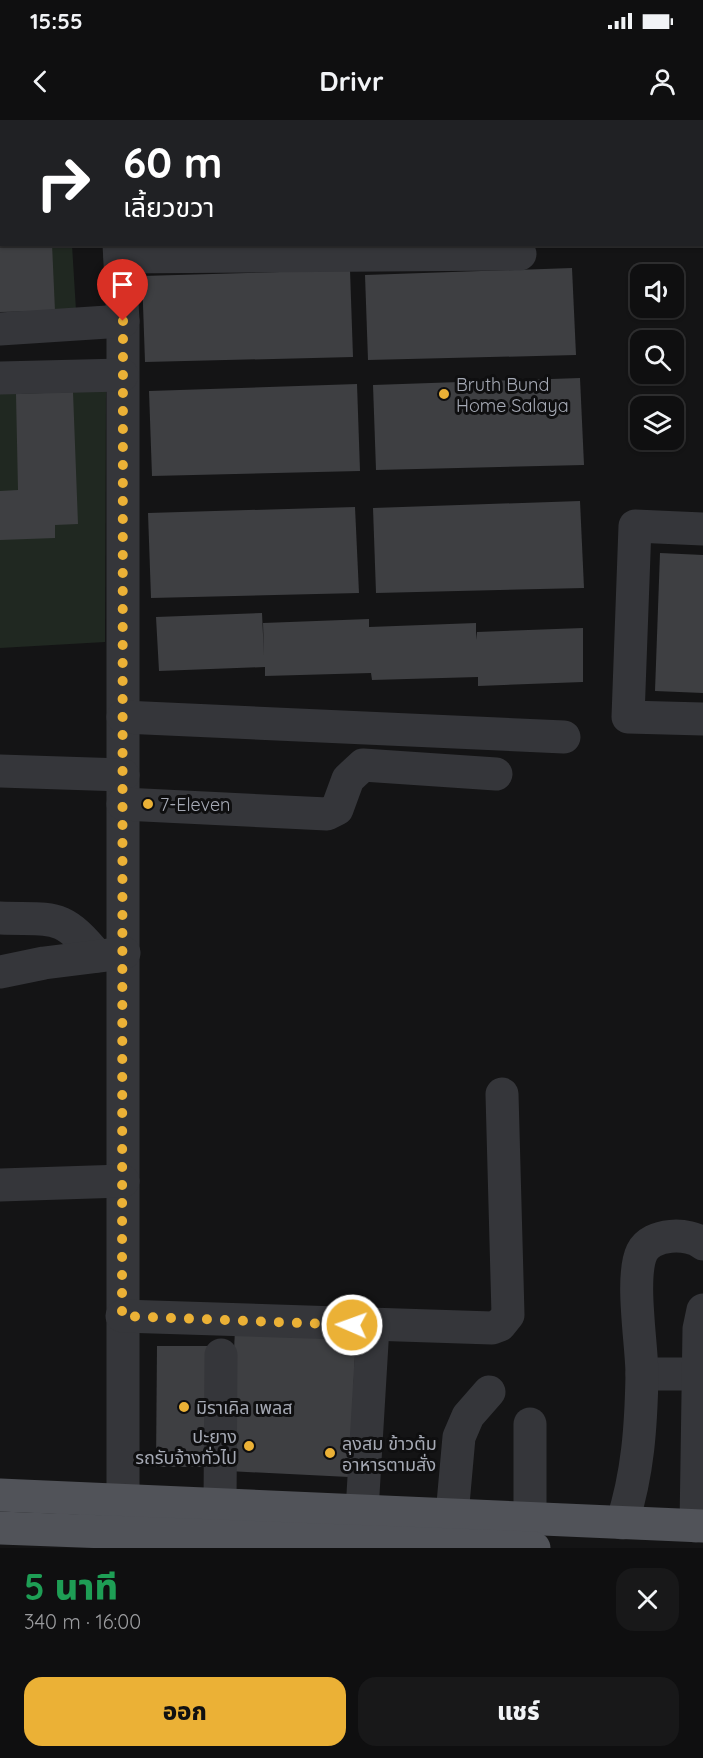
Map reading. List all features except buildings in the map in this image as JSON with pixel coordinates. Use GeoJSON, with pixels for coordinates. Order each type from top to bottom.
{"type":"FeatureCollection","features":[{"type":"Feature","properties":{"kind":"main road"},"geometry":{"type":"LineString","coordinates":[[532,1533],[452,1515],[360,1533],[220,1505],[9,1495],[12,1535],[532,1533],[622,1523],[698,1533]]}},
{"type":"Feature","properties":{"kind":"street"},"geometry":{"type":"LineString","coordinates":[[123,1500],[123,1181],[111,954],[123,789],[123,321],[119,251],[520,254]]}},
{"type":"Feature","properties":{"kind":"street"},"geometry":{"type":"LineString","coordinates":[[0,329],[123,321]]}},
{"type":"Feature","properties":{"kind":"street"},"geometry":{"type":"LineString","coordinates":[[0,378],[122,375]]}},
{"type":"Feature","properties":{"kind":"street"},"geometry":{"type":"LineString","coordinates":[[703,529],[635,526],[628,717],[703,719]]}},
{"type":"Feature","properties":{"kind":"street"},"geometry":{"type":"LineString","coordinates":[[123,717],[564,737]]}},
{"type":"Feature","properties":{"kind":"street"},"geometry":{"type":"LineString","coordinates":[[0,771],[123,789],[327,814],[337,809],[348,779],[363,765],[496,774]]}},
{"type":"Feature","properties":{"kind":"street"},"geometry":{"type":"LineString","coordinates":[[0,918],[55,920],[67,924],[111,954]]}},
{"type":"Feature","properties":{"kind":"street"},"geometry":{"type":"LineString","coordinates":[[0,972],[44,963],[111,954]]}},
{"type":"Feature","properties":{"kind":"street"},"geometry":{"type":"LineString","coordinates":[[122,1316],[373,1326],[492,1328],[505,1321],[508,1315],[502,1094]]}},
{"type":"Feature","properties":{"kind":"street"},"geometry":{"type":"LineString","coordinates":[[0,1185],[123,1181]]}},
{"type":"Feature","properties":{"kind":"street"},"geometry":{"type":"LineString","coordinates":[[622,1523],[638,1462],[642,1374],[638,1273],[642,1252],[648,1244],[662,1237],[698,1239],[703,1244]]}},
{"type":"Feature","properties":{"kind":"street"},"geometry":{"type":"LineString","coordinates":[[698,1533],[699,1329],[703,1310]]}},
{"type":"Feature","properties":{"kind":"street"},"geometry":{"type":"LineString","coordinates":[[360,1533],[373,1326]]}},
{"type":"Feature","properties":{"kind":"street"},"geometry":{"type":"LineString","coordinates":[[220,1505],[221,1355]]}},
{"type":"Feature","properties":{"kind":"street"},"geometry":{"type":"LineString","coordinates":[[642,1374],[700,1374]]}},
{"type":"Feature","properties":{"kind":"street"},"geometry":{"type":"LineString","coordinates":[[452,1515],[459,1437],[468,1416],[489,1392]]}},
{"type":"Feature","properties":{"kind":"street"},"geometry":{"type":"LineString","coordinates":[[530,1424],[532,1533]]}},
{"type":"Feature","properties":{"kind":"shaded area"},"geometry":{"type":"Polygon","coordinates":[[[0,246],[72,246],[76,310],[0,311],[0,246]]]}},
{"type":"Feature","properties":{"kind":"shaded area"},"geometry":{"type":"Polygon","coordinates":[[[106,391],[105,642],[0,648],[0,394],[106,391]]]}},
{"type":"Feature","properties":{"kind":"place","name":"Bruth Bund Home Salaya"},"geometry":{"type":"Point","coordinates":[444,394]}},
{"type":"Feature","properties":{"kind":"place","name":"7-Eleven"},"geometry":{"type":"Point","coordinates":[148,804]}},
{"type":"Feature","properties":{"kind":"place","name":"มิราเคิล เพลส"},"geometry":{"type":"Point","coordinates":[184,1407]}},
{"type":"Feature","properties":{"kind":"place","name":"ปะยาง รถรับจ้างทั่วไป"},"geometry":{"type":"Point","coordinates":[249,1446]}},
{"type":"Feature","properties":{"kind":"place","name":"ลุงสม ข้าวต้ม อาหารตามสั่ง"},"geometry":{"type":"Point","coordinates":[330,1453]}},
{"type":"Feature","properties":{"kind":"route"},"geometry":{"type":"LineString","coordinates":[[123,321],[122,1316],[352,1325]]}}]}
